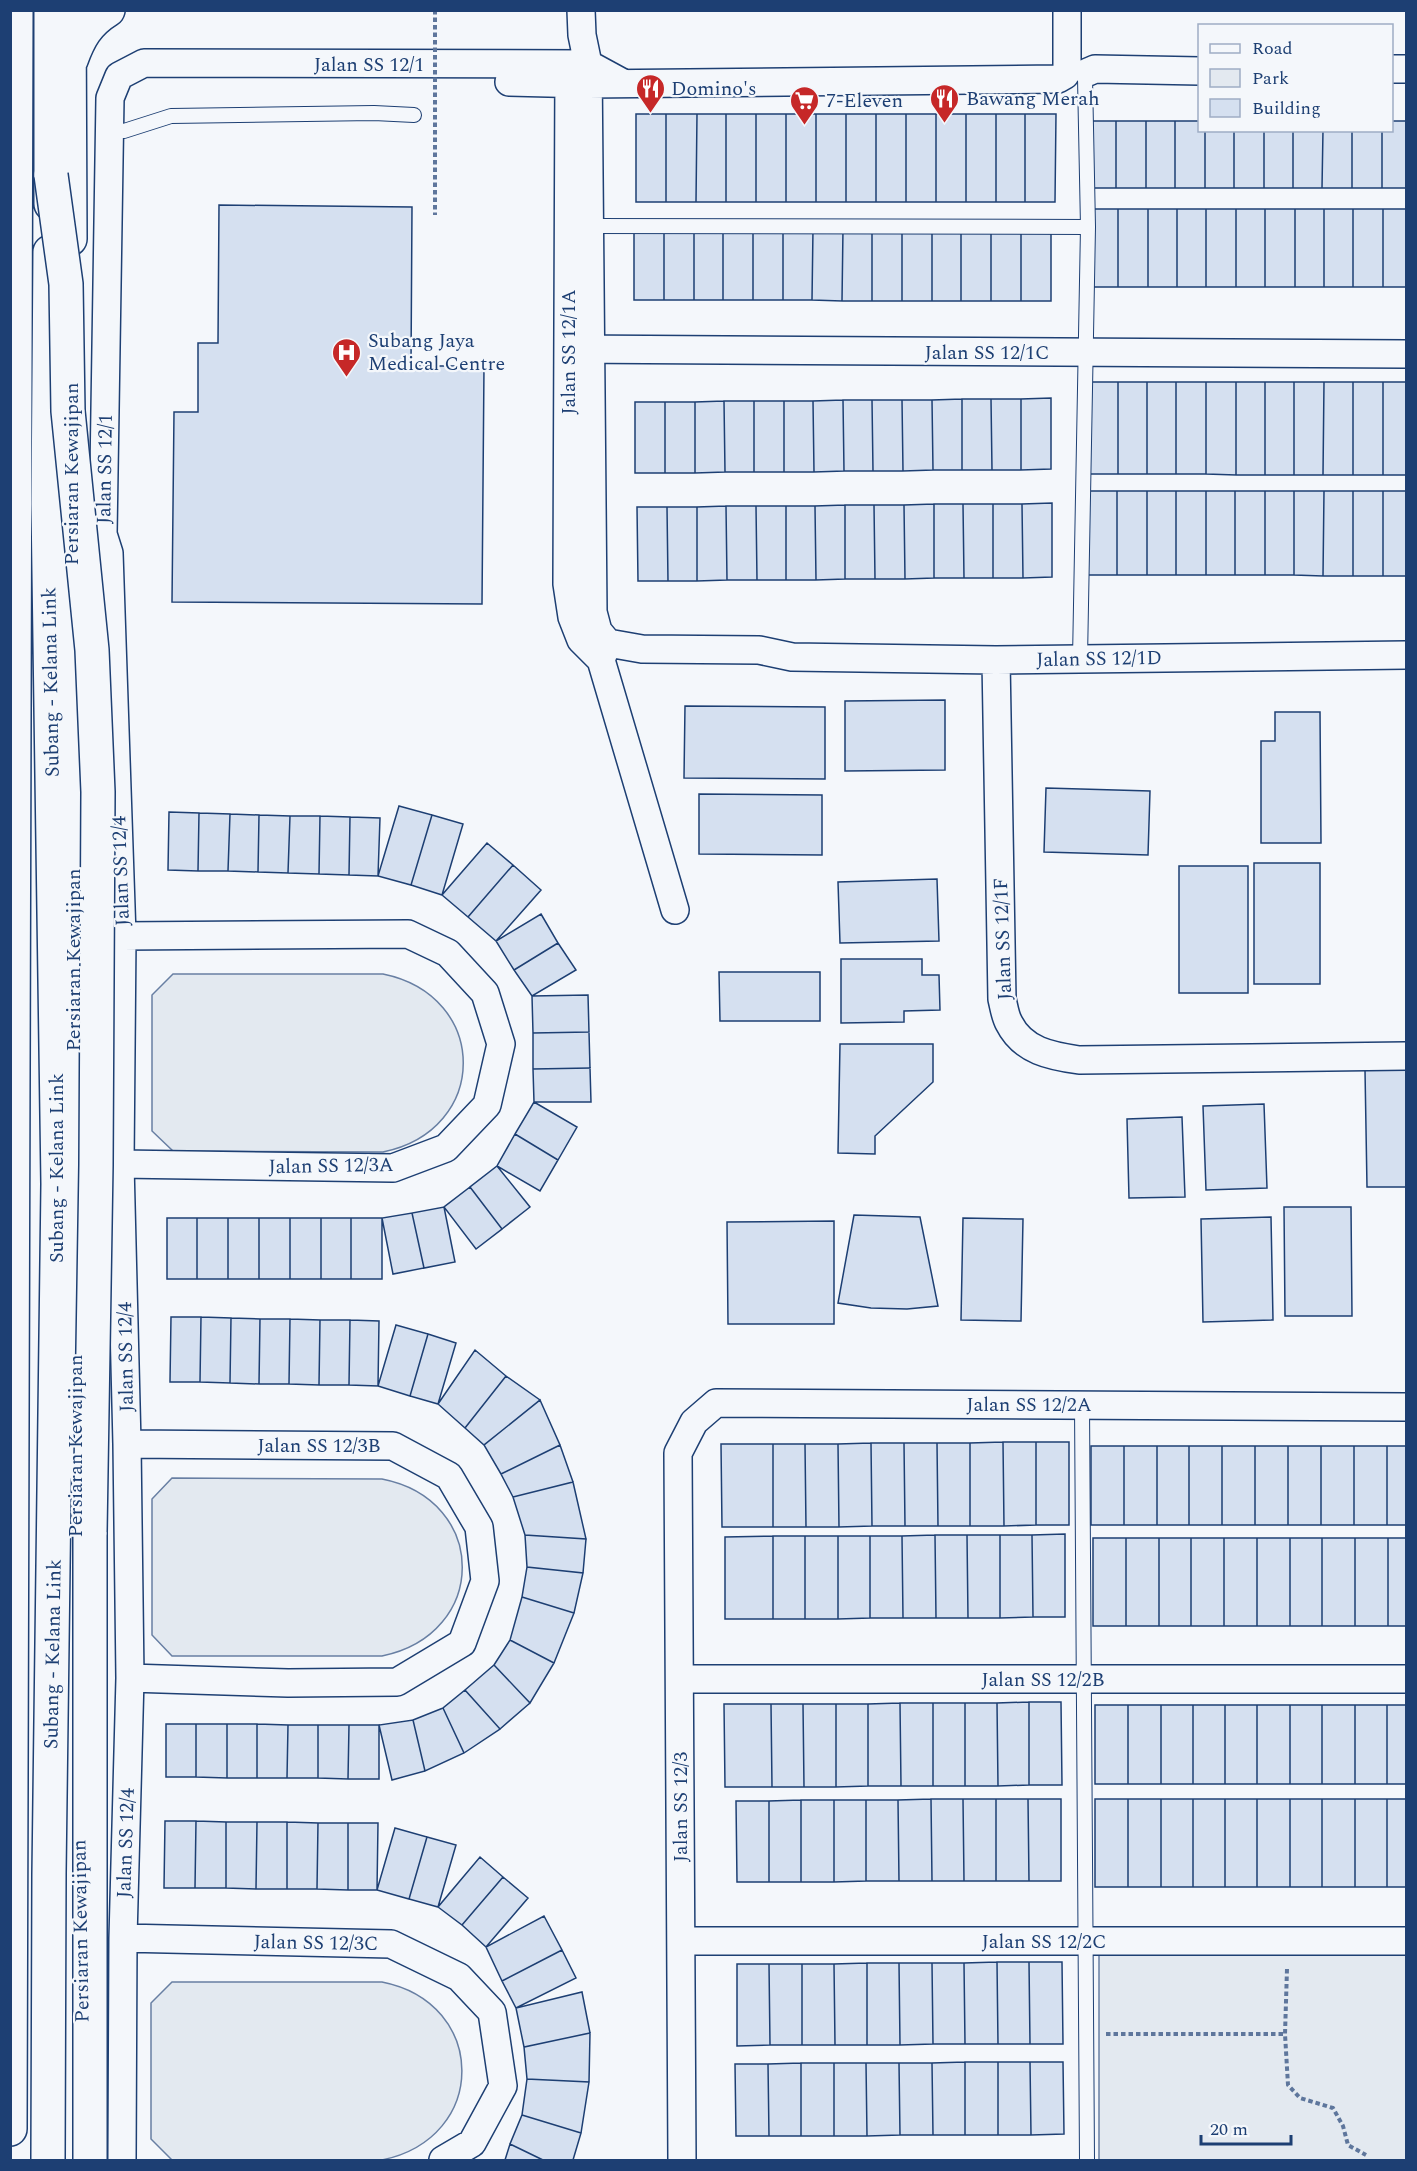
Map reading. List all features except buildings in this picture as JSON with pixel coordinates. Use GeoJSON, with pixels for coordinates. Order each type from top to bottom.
{"type":"FeatureCollection","features":[{"type":"Feature","properties":{"kind":"main road","name":"Subang - Kelana Link"},"geometry":{"type":"LineString","coordinates":[[10,2129],[16,10]]}},
{"type":"Feature","properties":{"kind":"main road"},"geometry":{"type":"LineString","coordinates":[[51,10],[51,175],[66,284],[68,411],[92,650],[98,792],[89,1631],[90,2160]]}},
{"type":"Feature","properties":{"kind":"main road","name":"Persiaran Kewajipan"},"geometry":{"type":"LineString","coordinates":[[69,10],[80,2160]]}},
{"type":"Feature","properties":{"kind":"main road"},"geometry":{"type":"LineString","coordinates":[[70,63],[79,38],[94,19],[108,10]]}},
{"type":"Feature","properties":{"kind":"main road","name":"Subang - Kelana Link"},"geometry":{"type":"LineString","coordinates":[[48,2160],[49,1874],[58,1184],[48,504],[51,175]]}},
{"type":"Feature","properties":{"kind":"street"},"geometry":{"type":"LineString","coordinates":[[579,74],[623,83],[1058,79],[1065,75],[1067,68],[1067,10]]}},
{"type":"Feature","properties":{"kind":"street","name":"Jalan SS 12/1A"},"geometry":{"type":"LineString","coordinates":[[582,23],[579,74],[579,349],[593,612],[675,910]]}},
{"type":"Feature","properties":{"kind":"street","name":"Jalan SS 12/1"},"geometry":{"type":"LineString","coordinates":[[109,553],[104,534],[116,131],[110,98],[119,76],[144,63],[579,74]]}},
{"type":"Feature","properties":{"kind":"street"},"geometry":{"type":"LineString","coordinates":[[1088,72],[1095,69],[1198,71]]}},
{"type":"Feature","properties":{"kind":"street","name":"Jalan SS 12/1C"},"geometry":{"type":"LineString","coordinates":[[579,349],[1407,354]]}},
{"type":"Feature","properties":{"kind":"street","name":"Jalan SS 12/4"},"geometry":{"type":"LineString","coordinates":[[109,553],[122,936],[120,1164],[130,1678],[123,1938],[122,2160]]}},
{"type":"Feature","properties":{"kind":"street","name":"Jalan SS 12/1D"},"geometry":{"type":"LineString","coordinates":[[604,652],[637,664],[759,666],[792,657],[996,660],[1407,655]]}},
{"type":"Feature","properties":{"kind":"street","name":"Jalan SS 12/1F"},"geometry":{"type":"LineString","coordinates":[[996,660],[1002,999],[1009,1024],[1026,1044],[1049,1056],[1079,1060],[1407,1056]]}},
{"type":"Feature","properties":{"kind":"street","name":"Jalan SS 12/3A"},"geometry":{"type":"LineString","coordinates":[[120,1164],[393,1168],[446,1148],[488,1105],[501,1044],[486,993],[448,952],[408,934],[122,936]]}},
{"type":"Feature","properties":{"kind":"street"},"geometry":{"type":"LineString","coordinates":[[74,996],[122,995]]}},
{"type":"Feature","properties":{"kind":"street","name":"Jalan SS 12/2A"},"geometry":{"type":"LineString","coordinates":[[678,1453],[694,1422],[716,1403],[1407,1407]]}},
{"type":"Feature","properties":{"kind":"street","name":"Jalan SS 12/3B"},"geometry":{"type":"LineString","coordinates":[[127,1444],[393,1446],[449,1476],[478,1527],[485,1581],[462,1643],[397,1682],[288,1683],[130,1678]]}},
{"type":"Feature","properties":{"kind":"street","name":"Jalan SS 12/3"},"geometry":{"type":"LineString","coordinates":[[678,1453],[682,2160]]}},
{"type":"Feature","properties":{"kind":"street","name":"Jalan SS 12/2B"},"geometry":{"type":"LineString","coordinates":[[680,1679],[1407,1679]]}},
{"type":"Feature","properties":{"kind":"street","name":"Jalan SS 12/3C"},"geometry":{"type":"LineString","coordinates":[[123,1938],[391,1944],[459,1977],[492,2012],[503,2086],[472,2143],[443,2160]]}},
{"type":"Feature","properties":{"kind":"street","name":"Jalan SS 12/2C"},"geometry":{"type":"LineString","coordinates":[[681,1941],[1407,1941]]}},
{"type":"Feature","properties":{"kind":"lane"},"geometry":{"type":"LineString","coordinates":[[1080,658],[1088,227],[1085,78],[1088,72]]}},
{"type":"Feature","properties":{"kind":"lane"},"geometry":{"type":"LineString","coordinates":[[116,131],[171,116],[374,113],[414,115]]}},
{"type":"Feature","properties":{"kind":"lane"},"geometry":{"type":"LineString","coordinates":[[579,226],[1088,227]]}},
{"type":"Feature","properties":{"kind":"lane"},"geometry":{"type":"LineString","coordinates":[[1082,1405],[1087,2160]]}},
{"type":"Feature","properties":{"kind":"path"},"geometry":{"type":"LineString","coordinates":[[435,10],[435,215]]}},
{"type":"Feature","properties":{"kind":"path"},"geometry":{"type":"LineString","coordinates":[[1288,1941],[1285,2034],[1288,2085],[1300,2098],[1333,2108],[1343,2126],[1348,2145],[1366,2155]]}},
{"type":"Feature","properties":{"kind":"path"},"geometry":{"type":"LineString","coordinates":[[1105,2034],[1285,2034]]}},
{"type":"Feature","properties":{"kind":"green space"},"geometry":{"type":"Polygon","coordinates":[[[173,974],[383,974],[418,987],[443,1008],[458,1034],[463,1063],[458,1092],[443,1118],[418,1139],[383,1152],[173,1151],[152,1131],[152,995],[173,974]]]}},
{"type":"Feature","properties":{"kind":"green space"},"geometry":{"type":"Polygon","coordinates":[[[172,1478],[382,1479],[417,1492],[442,1512],[457,1538],[462,1567],[457,1596],[442,1622],[417,1643],[382,1656],[172,1656],[152,1635],[152,1499],[172,1478]]]}},
{"type":"Feature","properties":{"kind":"green space"},"geometry":{"type":"Polygon","coordinates":[[[1099,1955],[1406,1955],[1406,2160],[1099,2160],[1099,1955]]]}},
{"type":"Feature","properties":{"kind":"green space"},"geometry":{"type":"Polygon","coordinates":[[[172,1982],[382,1982],[417,1995],[442,2016],[457,2042],[462,2071],[457,2100],[442,2126],[417,2147],[382,2160],[172,2160],[151,2139],[151,2003],[172,1982]]]}},
{"type":"Feature","properties":{"kind":"place","name":"Domino's"},"geometry":{"type":"Point","coordinates":[650,114]}},
{"type":"Feature","properties":{"kind":"place","name":"Bawang Merah"},"geometry":{"type":"Point","coordinates":[945,124]}},
{"type":"Feature","properties":{"kind":"place","name":"7-Eleven"},"geometry":{"type":"Point","coordinates":[805,126]}},
{"type":"Feature","properties":{"kind":"place","name":"Subang Jaya Medical Centre"},"geometry":{"type":"Point","coordinates":[347,378]}}]}
